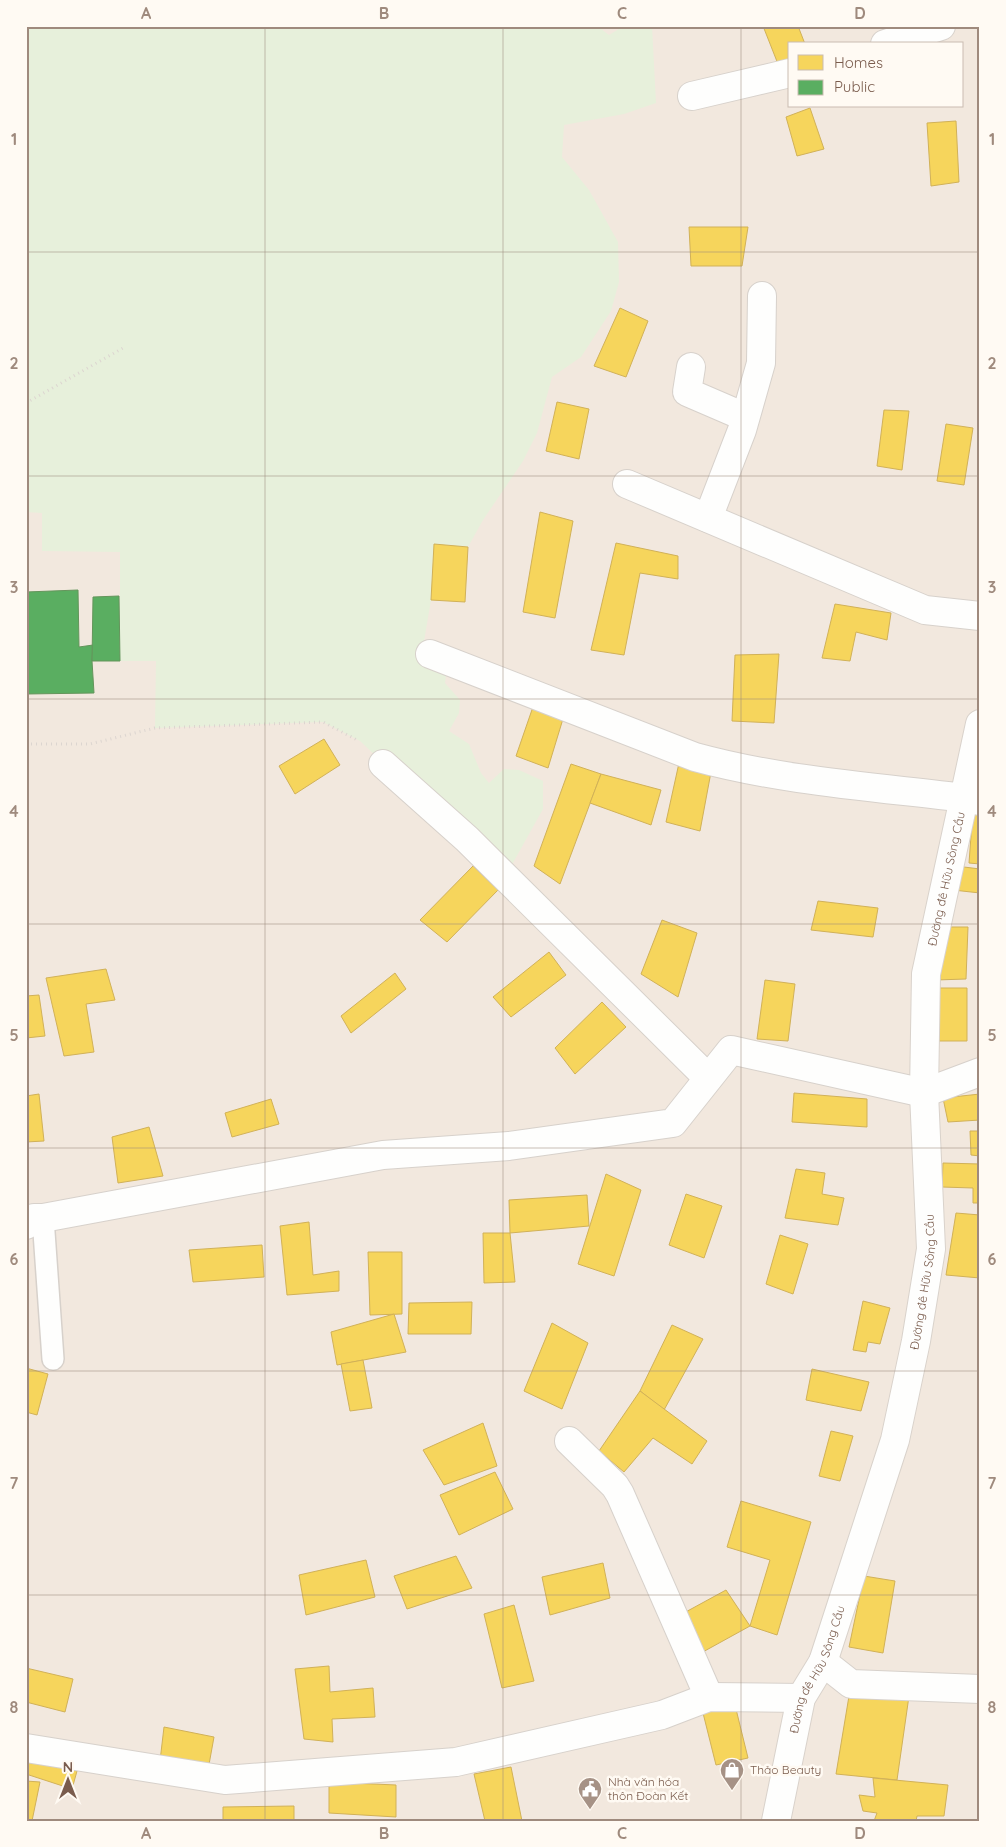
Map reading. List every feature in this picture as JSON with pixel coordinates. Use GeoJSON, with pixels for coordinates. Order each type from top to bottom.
{"type":"FeatureCollection","features":[{"type":"Feature","properties":{"kind":"street"},"geometry":{"type":"LineString","coordinates":[[891,42],[941,26]]}},
{"type":"Feature","properties":{"kind":"street"},"geometry":{"type":"LineString","coordinates":[[692,96],[788,73]]}},
{"type":"Feature","properties":{"kind":"street"},"geometry":{"type":"LineString","coordinates":[[708,518],[745,417],[761,363],[762,296]]}},
{"type":"Feature","properties":{"kind":"street"},"geometry":{"type":"LineString","coordinates":[[691,367],[687,392],[745,417]]}},
{"type":"Feature","properties":{"kind":"street"},"geometry":{"type":"LineString","coordinates":[[627,484],[925,610],[980,616]]}},
{"type":"Feature","properties":{"kind":"street"},"geometry":{"type":"LineString","coordinates":[[430,654],[695,757],[729,766],[779,775],[972,800]]}},
{"type":"Feature","properties":{"kind":"street","name":"Đường đê Hữu Sông Cầu"},"geometry":{"type":"LineString","coordinates":[[776,1821],[800,1698],[823,1662],[895,1440],[921,1313],[931,1249],[924,1093],[926,974],[972,800],[980,724]]}},
{"type":"Feature","properties":{"kind":"street"},"geometry":{"type":"LineString","coordinates":[[383,764],[467,839],[708,1078]]}},
{"type":"Feature","properties":{"kind":"street"},"geometry":{"type":"LineString","coordinates":[[35,1222],[383,1155],[509,1146],[673,1123],[731,1050],[924,1093],[980,1072]]}},
{"type":"Feature","properties":{"kind":"street"},"geometry":{"type":"LineString","coordinates":[[569,1441],[615,1486],[620,1494],[709,1697]]}},
{"type":"Feature","properties":{"kind":"street"},"geometry":{"type":"LineString","coordinates":[[823,1662],[851,1684],[980,1689]]}},
{"type":"Feature","properties":{"kind":"street"},"geometry":{"type":"LineString","coordinates":[[26,1748],[225,1780],[456,1762],[662,1715],[709,1697],[800,1698]]}},
{"type":"Feature","properties":{"kind":"lane"},"geometry":{"type":"LineString","coordinates":[[35,1222],[52,1359]]}},
{"type":"Feature","properties":{"kind":"path"},"geometry":{"type":"LineString","coordinates":[[26,404],[123,348]]}},
{"type":"Feature","properties":{"kind":"path"},"geometry":{"type":"LineString","coordinates":[[26,744],[90,744],[155,728],[322,722],[360,741],[383,764]]}},
{"type":"Feature","properties":{"kind":"shaded area"},"geometry":{"type":"Polygon","coordinates":[[[26,26],[980,26],[980,1821],[26,1821],[26,26]]]}},
{"type":"Feature","properties":{"kind":"green space"},"geometry":{"type":"Polygon","coordinates":[[[26,26],[597,26],[609,35],[624,26],[652,26],[656,103],[624,114],[564,125],[562,157],[589,190],[618,242],[619,282],[611,311],[581,357],[552,377],[537,433],[523,461],[483,520],[468,547],[434,544],[431,600],[421,659],[448,661],[445,683],[460,700],[459,713],[449,731],[469,744],[481,773],[489,783],[504,769],[519,770],[543,781],[543,809],[505,877],[360,741],[323,722],[155,728],[156,661],[120,661],[120,552],[42,551],[42,513],[26,512],[26,26]]]}},
{"type":"Feature","properties":{"kind":"building: Homes"},"geometry":{"type":"Polygon","coordinates":[[[763,26],[798,26],[804,42],[788,42],[788,60],[778,64],[763,26]]]}},
{"type":"Feature","properties":{"kind":"building: Homes"},"geometry":{"type":"Polygon","coordinates":[[[810,108],[824,149],[797,156],[786,117],[810,108]]]}},
{"type":"Feature","properties":{"kind":"building: Homes"},"geometry":{"type":"Polygon","coordinates":[[[956,121],[959,182],[931,186],[927,123],[956,121]]]}},
{"type":"Feature","properties":{"kind":"building: Homes"},"geometry":{"type":"Polygon","coordinates":[[[689,227],[748,227],[742,266],[691,266],[689,227]]]}},
{"type":"Feature","properties":{"kind":"building: Homes"},"geometry":{"type":"Polygon","coordinates":[[[620,308],[648,321],[626,377],[594,366],[620,308]]]}},
{"type":"Feature","properties":{"kind":"building: Homes"},"geometry":{"type":"Polygon","coordinates":[[[557,402],[589,409],[579,459],[546,451],[557,402]]]}},
{"type":"Feature","properties":{"kind":"building: Homes"},"geometry":{"type":"Polygon","coordinates":[[[884,410],[909,411],[902,470],[877,466],[884,410]]]}},
{"type":"Feature","properties":{"kind":"building: Homes"},"geometry":{"type":"Polygon","coordinates":[[[946,424],[973,428],[964,485],[937,481],[946,424]]]}},
{"type":"Feature","properties":{"kind":"building: Homes"},"geometry":{"type":"Polygon","coordinates":[[[540,512],[573,521],[555,618],[523,612],[540,512]]]}},
{"type":"Feature","properties":{"kind":"building: Homes"},"geometry":{"type":"Polygon","coordinates":[[[616,543],[678,556],[678,579],[640,573],[624,655],[591,650],[616,543]]]}},
{"type":"Feature","properties":{"kind":"building: Homes"},"geometry":{"type":"Polygon","coordinates":[[[434,544],[468,547],[465,602],[431,600],[434,544]]]}},
{"type":"Feature","properties":{"kind":"building: Homes"},"geometry":{"type":"Polygon","coordinates":[[[835,604],[891,613],[887,640],[856,632],[850,661],[822,658],[835,604]]]}},
{"type":"Feature","properties":{"kind":"building: Homes"},"geometry":{"type":"Polygon","coordinates":[[[779,654],[774,723],[732,721],[735,655],[779,654]]]}},
{"type":"Feature","properties":{"kind":"building: Homes"},"geometry":{"type":"Polygon","coordinates":[[[535,701],[566,709],[548,768],[516,756],[535,701]]]}},
{"type":"Feature","properties":{"kind":"building: Homes"},"geometry":{"type":"Polygon","coordinates":[[[324,739],[340,765],[295,794],[279,766],[324,739]]]}},
{"type":"Feature","properties":{"kind":"building: Homes"},"geometry":{"type":"Polygon","coordinates":[[[679,763],[711,772],[700,831],[666,822],[679,763]]]}},
{"type":"Feature","properties":{"kind":"building: Homes"},"geometry":{"type":"Polygon","coordinates":[[[571,764],[601,774],[560,884],[534,866],[571,764]]]}},
{"type":"Feature","properties":{"kind":"building: Homes"},"geometry":{"type":"Polygon","coordinates":[[[601,774],[661,790],[651,825],[590,803],[601,774]]]}},
{"type":"Feature","properties":{"kind":"building: Homes"},"geometry":{"type":"Polygon","coordinates":[[[973,809],[980,810],[980,864],[969,863],[973,809]]]}},
{"type":"Feature","properties":{"kind":"building: Homes"},"geometry":{"type":"Polygon","coordinates":[[[473,866],[498,890],[447,942],[420,920],[473,866]]]}},
{"type":"Feature","properties":{"kind":"building: Homes"},"geometry":{"type":"Polygon","coordinates":[[[956,866],[980,869],[980,893],[953,890],[956,866]]]}},
{"type":"Feature","properties":{"kind":"building: Homes"},"geometry":{"type":"Polygon","coordinates":[[[818,901],[878,908],[873,937],[811,930],[818,901]]]}},
{"type":"Feature","properties":{"kind":"building: Homes"},"geometry":{"type":"Polygon","coordinates":[[[662,920],[697,933],[678,997],[641,974],[662,920]]]}},
{"type":"Feature","properties":{"kind":"building: Homes"},"geometry":{"type":"Polygon","coordinates":[[[939,927],[968,927],[966,979],[936,980],[939,927]]]}},
{"type":"Feature","properties":{"kind":"building: Homes"},"geometry":{"type":"Polygon","coordinates":[[[549,952],[566,975],[511,1017],[493,997],[549,952]]]}},
{"type":"Feature","properties":{"kind":"building: Homes"},"geometry":{"type":"Polygon","coordinates":[[[106,969],[115,1000],[86,1004],[94,1052],[64,1056],[46,978],[106,969]]]}},
{"type":"Feature","properties":{"kind":"building: Homes"},"geometry":{"type":"Polygon","coordinates":[[[395,973],[406,989],[351,1033],[341,1016],[395,973]]]}},
{"type":"Feature","properties":{"kind":"building: Homes"},"geometry":{"type":"Polygon","coordinates":[[[765,980],[795,984],[788,1041],[757,1039],[765,980]]]}},
{"type":"Feature","properties":{"kind":"building: Homes"},"geometry":{"type":"Polygon","coordinates":[[[935,988],[967,988],[967,1041],[932,1041],[935,988]]]}},
{"type":"Feature","properties":{"kind":"building: Homes"},"geometry":{"type":"Polygon","coordinates":[[[39,995],[45,1036],[26,1038],[26,996],[39,995]]]}},
{"type":"Feature","properties":{"kind":"building: Homes"},"geometry":{"type":"Polygon","coordinates":[[[602,1002],[626,1027],[575,1074],[555,1048],[602,1002]]]}},
{"type":"Feature","properties":{"kind":"building: Homes"},"geometry":{"type":"Polygon","coordinates":[[[794,1093],[867,1099],[867,1127],[792,1122],[794,1093]]]}},
{"type":"Feature","properties":{"kind":"building: Homes"},"geometry":{"type":"Polygon","coordinates":[[[39,1094],[44,1141],[26,1142],[26,1096],[39,1094]]]}},
{"type":"Feature","properties":{"kind":"building: Homes"},"geometry":{"type":"Polygon","coordinates":[[[980,1094],[980,1120],[948,1122],[943,1098],[980,1094]]]}},
{"type":"Feature","properties":{"kind":"building: Homes"},"geometry":{"type":"Polygon","coordinates":[[[271,1099],[279,1124],[232,1137],[225,1113],[271,1099]]]}},
{"type":"Feature","properties":{"kind":"building: Homes"},"geometry":{"type":"Polygon","coordinates":[[[149,1127],[163,1176],[118,1183],[112,1137],[149,1127]]]}},
{"type":"Feature","properties":{"kind":"building: Homes"},"geometry":{"type":"Polygon","coordinates":[[[970,1131],[980,1131],[980,1156],[971,1155],[970,1131]]]}},
{"type":"Feature","properties":{"kind":"building: Homes"},"geometry":{"type":"Polygon","coordinates":[[[943,1163],[980,1164],[980,1203],[973,1203],[973,1188],[942,1187],[943,1163]]]}},
{"type":"Feature","properties":{"kind":"building: Homes"},"geometry":{"type":"Polygon","coordinates":[[[796,1169],[825,1173],[822,1194],[844,1198],[838,1225],[785,1218],[796,1169]]]}},
{"type":"Feature","properties":{"kind":"building: Homes"},"geometry":{"type":"Polygon","coordinates":[[[606,1174],[641,1190],[614,1276],[578,1264],[606,1174]]]}},
{"type":"Feature","properties":{"kind":"building: Homes"},"geometry":{"type":"Polygon","coordinates":[[[686,1194],[722,1206],[704,1258],[669,1245],[686,1194]]]}},
{"type":"Feature","properties":{"kind":"building: Homes"},"geometry":{"type":"Polygon","coordinates":[[[587,1195],[589,1226],[510,1233],[509,1200],[587,1195]]]}},
{"type":"Feature","properties":{"kind":"building: Homes"},"geometry":{"type":"Polygon","coordinates":[[[956,1213],[980,1215],[980,1278],[946,1275],[956,1213]]]}},
{"type":"Feature","properties":{"kind":"building: Homes"},"geometry":{"type":"Polygon","coordinates":[[[309,1222],[313,1275],[339,1271],[339,1291],[287,1295],[280,1226],[309,1222]]]}},
{"type":"Feature","properties":{"kind":"building: Homes"},"geometry":{"type":"Polygon","coordinates":[[[483,1233],[510,1233],[515,1282],[484,1283],[483,1233]]]}},
{"type":"Feature","properties":{"kind":"building: Homes"},"geometry":{"type":"Polygon","coordinates":[[[780,1235],[808,1244],[793,1294],[766,1284],[780,1235]]]}},
{"type":"Feature","properties":{"kind":"building: Homes"},"geometry":{"type":"Polygon","coordinates":[[[262,1245],[264,1277],[193,1282],[189,1250],[262,1245]]]}},
{"type":"Feature","properties":{"kind":"building: Homes"},"geometry":{"type":"Polygon","coordinates":[[[368,1252],[402,1252],[402,1314],[370,1315],[368,1252]]]}},
{"type":"Feature","properties":{"kind":"building: Homes"},"geometry":{"type":"Polygon","coordinates":[[[863,1301],[890,1308],[880,1344],[868,1342],[866,1352],[853,1350],[863,1301]]]}},
{"type":"Feature","properties":{"kind":"building: Homes"},"geometry":{"type":"Polygon","coordinates":[[[472,1302],[471,1334],[408,1334],[409,1303],[472,1302]]]}},
{"type":"Feature","properties":{"kind":"building: Homes"},"geometry":{"type":"Polygon","coordinates":[[[394,1314],[406,1352],[337,1365],[331,1332],[394,1314]]]}},
{"type":"Feature","properties":{"kind":"building: Homes"},"geometry":{"type":"Polygon","coordinates":[[[552,1323],[588,1343],[562,1409],[524,1391],[552,1323]]]}},
{"type":"Feature","properties":{"kind":"building: Homes"},"geometry":{"type":"Polygon","coordinates":[[[672,1325],[703,1339],[664,1410],[640,1391],[672,1325]]]}},
{"type":"Feature","properties":{"kind":"building: Homes"},"geometry":{"type":"Polygon","coordinates":[[[363,1360],[372,1408],[350,1411],[341,1364],[363,1360]]]}},
{"type":"Feature","properties":{"kind":"building: Homes"},"geometry":{"type":"Polygon","coordinates":[[[26,1368],[48,1374],[37,1415],[26,1412],[26,1368]]]}},
{"type":"Feature","properties":{"kind":"building: Homes"},"geometry":{"type":"Polygon","coordinates":[[[812,1369],[869,1382],[861,1411],[806,1400],[812,1369]]]}},
{"type":"Feature","properties":{"kind":"building: Homes"},"geometry":{"type":"Polygon","coordinates":[[[640,1391],[707,1441],[692,1464],[653,1438],[624,1472],[599,1451],[640,1391]]]}},
{"type":"Feature","properties":{"kind":"building: Homes"},"geometry":{"type":"Polygon","coordinates":[[[483,1423],[497,1466],[444,1485],[423,1450],[483,1423]]]}},
{"type":"Feature","properties":{"kind":"building: Homes"},"geometry":{"type":"Polygon","coordinates":[[[831,1431],[853,1436],[840,1481],[819,1476],[831,1431]]]}},
{"type":"Feature","properties":{"kind":"building: Homes"},"geometry":{"type":"Polygon","coordinates":[[[495,1472],[513,1509],[459,1535],[440,1495],[495,1472]]]}},
{"type":"Feature","properties":{"kind":"building: Homes"},"geometry":{"type":"Polygon","coordinates":[[[741,1501],[811,1522],[777,1635],[750,1626],[770,1560],[727,1547],[741,1501]]]}},
{"type":"Feature","properties":{"kind":"building: Homes"},"geometry":{"type":"Polygon","coordinates":[[[456,1556],[472,1588],[407,1609],[394,1576],[456,1556]]]}},
{"type":"Feature","properties":{"kind":"building: Homes"},"geometry":{"type":"Polygon","coordinates":[[[366,1560],[375,1597],[306,1615],[299,1575],[366,1560]]]}},
{"type":"Feature","properties":{"kind":"building: Homes"},"geometry":{"type":"Polygon","coordinates":[[[603,1563],[610,1598],[550,1615],[542,1577],[603,1563]]]}},
{"type":"Feature","properties":{"kind":"building: Homes"},"geometry":{"type":"Polygon","coordinates":[[[864,1576],[895,1581],[883,1653],[849,1647],[864,1576]]]}},
{"type":"Feature","properties":{"kind":"building: Homes"},"geometry":{"type":"Polygon","coordinates":[[[726,1590],[750,1626],[701,1653],[682,1614],[726,1590]]]}},
{"type":"Feature","properties":{"kind":"building: Homes"},"geometry":{"type":"Polygon","coordinates":[[[514,1605],[534,1681],[502,1688],[484,1614],[514,1605]]]}},
{"type":"Feature","properties":{"kind":"building: Homes"},"geometry":{"type":"Polygon","coordinates":[[[329,1666],[330,1692],[373,1688],[375,1717],[332,1719],[333,1742],[304,1739],[295,1669],[329,1666]]]}},
{"type":"Feature","properties":{"kind":"building: Homes"},"geometry":{"type":"Polygon","coordinates":[[[26,1668],[73,1679],[65,1712],[26,1702],[26,1668]]]}},
{"type":"Feature","properties":{"kind":"building: Homes"},"geometry":{"type":"Polygon","coordinates":[[[851,1684],[909,1696],[897,1780],[836,1774],[851,1684]]]}},
{"type":"Feature","properties":{"kind":"building: Homes"},"geometry":{"type":"Polygon","coordinates":[[[735,1705],[748,1758],[716,1765],[703,1713],[735,1705]]]}},
{"type":"Feature","properties":{"kind":"building: Homes"},"geometry":{"type":"Polygon","coordinates":[[[164,1727],[214,1737],[208,1770],[160,1761],[164,1727]]]}},
{"type":"Feature","properties":{"kind":"building: Homes"},"geometry":{"type":"Polygon","coordinates":[[[26,1756],[77,1771],[72,1789],[26,1774],[26,1756]]]}},
{"type":"Feature","properties":{"kind":"building: Homes"},"geometry":{"type":"Polygon","coordinates":[[[511,1767],[522,1821],[485,1821],[474,1774],[511,1767]]]}},
{"type":"Feature","properties":{"kind":"building: Homes"},"geometry":{"type":"Polygon","coordinates":[[[873,1778],[948,1785],[944,1816],[917,1816],[916,1821],[874,1821],[877,1813],[863,1811],[859,1795],[875,1797],[873,1778]]]}},
{"type":"Feature","properties":{"kind":"building: Homes"},"geometry":{"type":"Polygon","coordinates":[[[26,1781],[40,1782],[32,1821],[26,1821],[26,1781]]]}},
{"type":"Feature","properties":{"kind":"building: Homes"},"geometry":{"type":"Polygon","coordinates":[[[329,1782],[396,1785],[396,1817],[329,1813],[329,1782]]]}},
{"type":"Feature","properties":{"kind":"building: Homes"},"geometry":{"type":"Polygon","coordinates":[[[294,1806],[294,1821],[223,1821],[223,1807],[294,1806]]]}},
{"type":"Feature","properties":{"kind":"building: Public"},"geometry":{"type":"Polygon","coordinates":[[[78,590],[79,647],[93,645],[94,693],[26,694],[26,592],[78,590]]]}},
{"type":"Feature","properties":{"kind":"building: Public"},"geometry":{"type":"Polygon","coordinates":[[[119,596],[120,661],[92,661],[93,597],[119,596]]]}},
{"type":"Feature","properties":{"kind":"place","name":"Thảo Beauty"},"geometry":{"type":"Point","coordinates":[732,1791]}},
{"type":"Feature","properties":{"kind":"place","name":"Nhà văn hóa thôn Đoàn Kết"},"geometry":{"type":"Point","coordinates":[590,1810]}}]}
